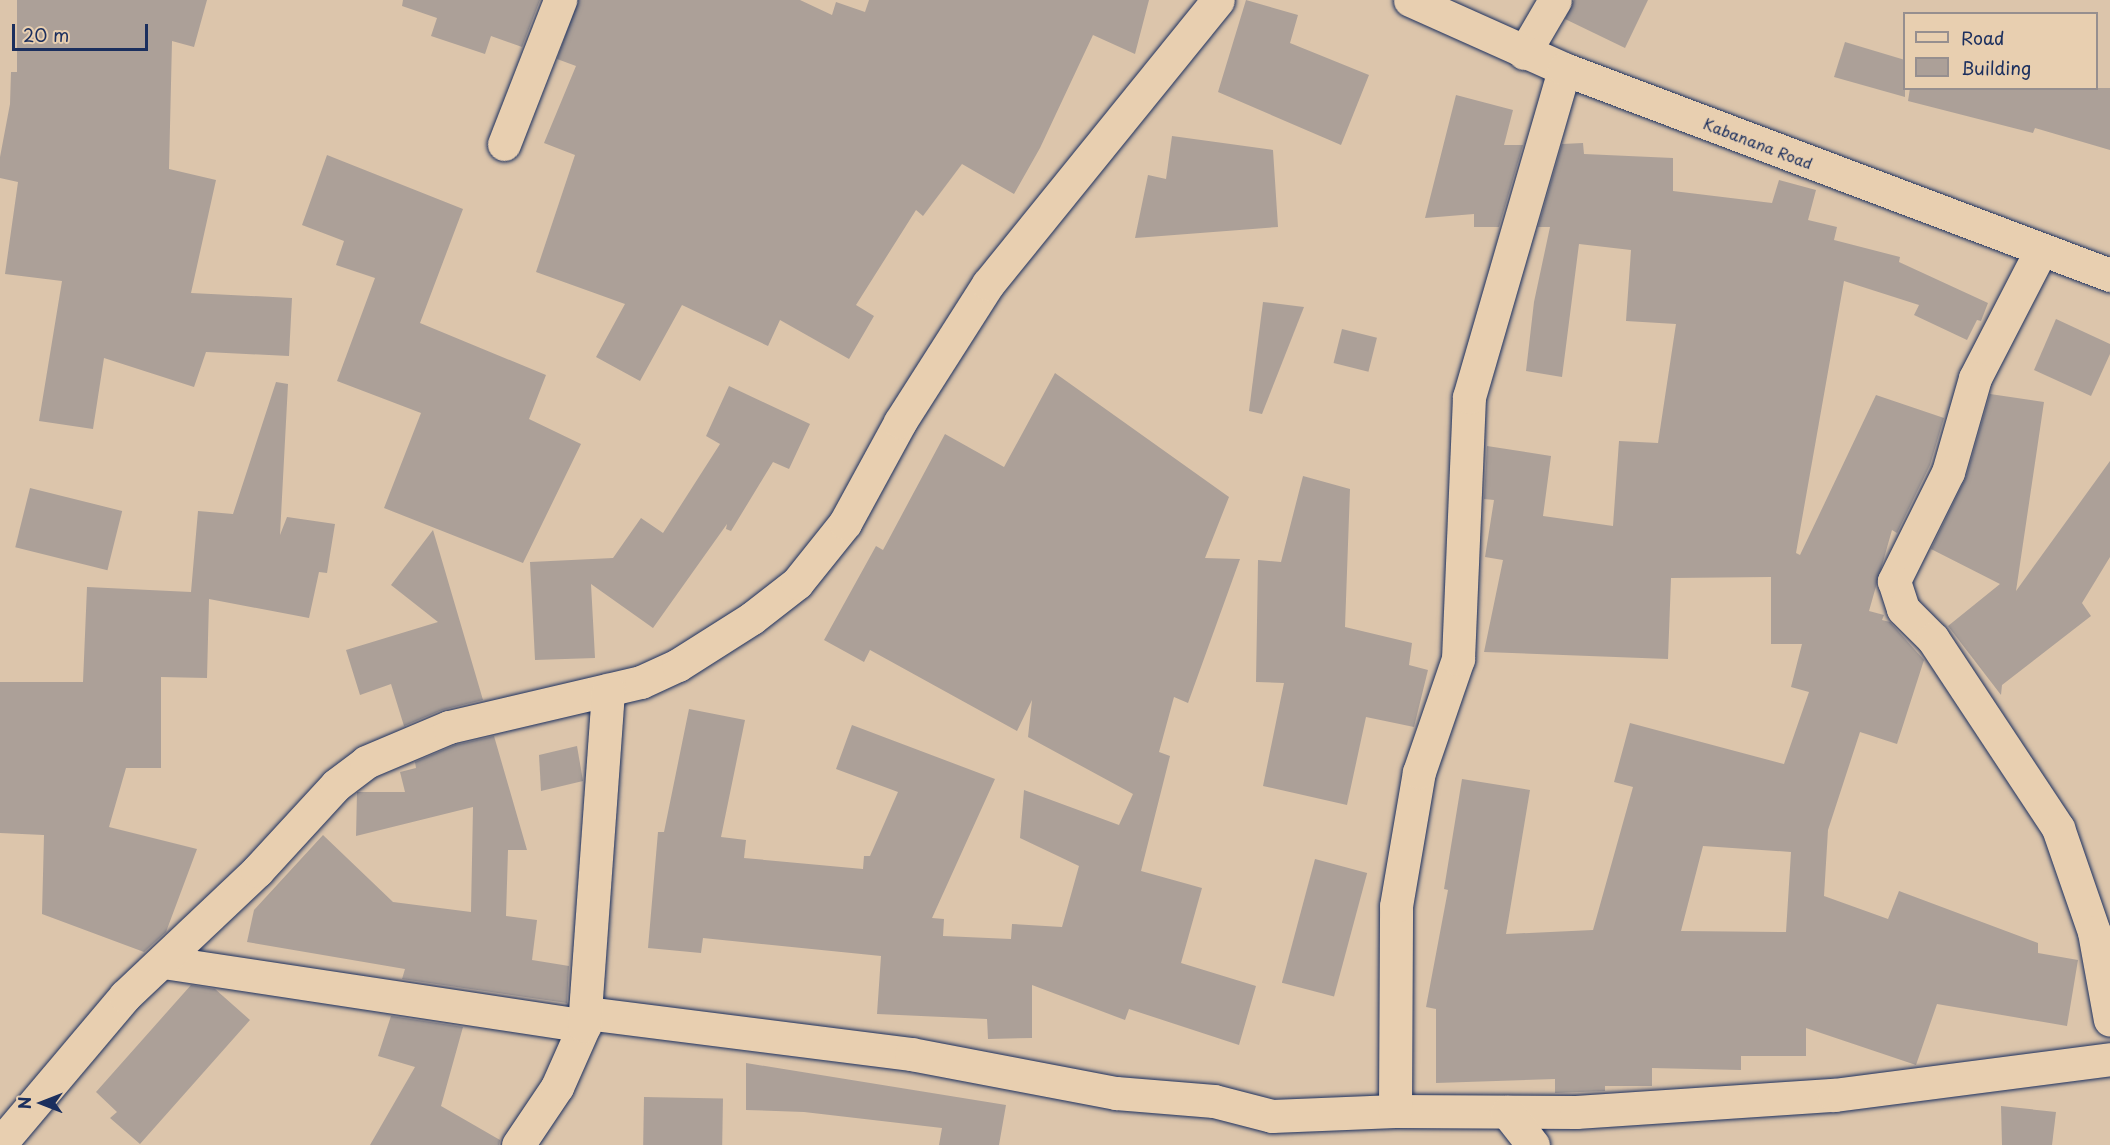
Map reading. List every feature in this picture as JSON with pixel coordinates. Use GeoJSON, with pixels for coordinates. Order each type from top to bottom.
{"type":"FeatureCollection","features":[{"type":"Feature","properties":{"kind":"street"},"geometry":{"type":"LineString","coordinates":[[504,144],[560,0]]}},
{"type":"Feature","properties":{"kind":"street"},"geometry":{"type":"LineString","coordinates":[[0,1144],[125,996],[257,871],[336,785],[366,762],[449,728],[641,682],[678,665],[752,618],[797,583],[825,553],[900,422],[988,284],[1218,0]]}},
{"type":"Feature","properties":{"kind":"street","name":"Kabanana Road"},"geometry":{"type":"LineString","coordinates":[[1410,0],[1564,69],[2110,275]]}},
{"type":"Feature","properties":{"kind":"street"},"geometry":{"type":"LineString","coordinates":[[1524,53],[1555,0]]}},
{"type":"Feature","properties":{"kind":"street"},"geometry":{"type":"LineString","coordinates":[[1395,1111],[1396,906],[1419,772],[1458,659],[1469,397],[1564,69]]}},
{"type":"Feature","properties":{"kind":"street"},"geometry":{"type":"LineString","coordinates":[[2041,250],[1976,378],[1948,472],[1894,581],[1903,609],[1933,639],[2058,828],[2094,932],[2110,1020]]}},
{"type":"Feature","properties":{"kind":"street"},"geometry":{"type":"LineString","coordinates":[[518,1145],[557,1087],[585,1019],[608,690]]}},
{"type":"Feature","properties":{"kind":"street"},"geometry":{"type":"LineString","coordinates":[[163,962],[585,1019],[911,1054],[1000,1068],[1116,1093],[1215,1101],[1272,1116],[1395,1111],[1576,1112],[1834,1095],[2110,1059]]}},
{"type":"Feature","properties":{"kind":"street"},"geometry":{"type":"LineString","coordinates":[[1507,1112],[1533,1145]]}},
{"type":"Feature","properties":{"kind":"building"},"geometry":{"type":"Polygon","coordinates":[[[17,0],[207,0],[194,47],[172,41],[169,169],[216,180],[191,293],[292,298],[289,356],[206,352],[194,387],[104,358],[93,429],[39,421],[62,281],[5,274],[18,182],[0,178],[0,157],[10,104],[11,72],[17,72],[17,0]]]}},
{"type":"Feature","properties":{"kind":"building"},"geometry":{"type":"Polygon","coordinates":[[[403,0],[540,0],[522,47],[491,36],[485,54],[431,36],[437,18],[402,6],[403,0]]]}},
{"type":"Feature","properties":{"kind":"building"},"geometry":{"type":"Polygon","coordinates":[[[578,0],[800,0],[832,15],[836,2],[865,12],[869,0],[1149,0],[1135,54],[1093,35],[1040,148],[1014,194],[962,164],[923,216],[916,210],[856,305],[874,316],[849,359],[780,320],[768,346],[682,305],[640,381],[596,357],[625,304],[536,272],[575,155],[544,143],[576,66],[557,59],[578,0]]]}},
{"type":"Feature","properties":{"kind":"building"},"geometry":{"type":"Polygon","coordinates":[[[1246,0],[1298,15],[1290,43],[1369,75],[1341,145],[1218,92],[1246,0]]]}},
{"type":"Feature","properties":{"kind":"building"},"geometry":{"type":"Polygon","coordinates":[[[1574,0],[1648,0],[1625,48],[1565,19],[1574,0]]]}},
{"type":"Feature","properties":{"kind":"building"},"geometry":{"type":"Polygon","coordinates":[[[1845,42],[1903,59],[1905,97],[1834,77],[1845,42]]]}},
{"type":"Feature","properties":{"kind":"building"},"geometry":{"type":"Polygon","coordinates":[[[2098,88],[2110,88],[2110,150],[2035,128],[2033,133],[1908,101],[1910,90],[2098,90],[2098,88]]]}},
{"type":"Feature","properties":{"kind":"building"},"geometry":{"type":"Polygon","coordinates":[[[1456,95],[1513,110],[1504,145],[1523,145],[1499,227],[1474,227],[1474,214],[1425,218],[1456,95]]]}},
{"type":"Feature","properties":{"kind":"building"},"geometry":{"type":"Polygon","coordinates":[[[1172,136],[1273,150],[1278,227],[1135,238],[1148,175],[1166,179],[1172,136]]]}},
{"type":"Feature","properties":{"kind":"building"},"geometry":{"type":"Polygon","coordinates":[[[1583,143],[1584,154],[1673,158],[1673,191],[1772,203],[1779,180],[1816,190],[1808,220],[1837,227],[1834,240],[1900,257],[1899,262],[1988,303],[1981,321],[1977,320],[1967,340],[1914,315],[1919,305],[1844,281],[1796,553],[1800,555],[1876,395],[1944,418],[1930,465],[1897,533],[1892,530],[1869,611],[1884,615],[1882,620],[1890,622],[1924,660],[1897,744],[1860,732],[1828,830],[1824,896],[1888,919],[1899,891],[2038,943],[2038,953],[2078,960],[2067,1026],[1937,1004],[1916,1065],[1806,1028],[1806,1056],[1741,1056],[1741,1070],[1652,1068],[1652,1086],[1605,1086],[1605,1091],[1555,1093],[1555,1079],[1436,1083],[1436,1009],[1426,1007],[1448,890],[1444,889],[1462,779],[1530,790],[1506,934],[1593,930],[1633,787],[1614,782],[1630,723],[1784,764],[1809,692],[1791,687],[1802,644],[1771,644],[1771,577],[1671,578],[1668,659],[1484,652],[1503,560],[1485,557],[1494,500],[1484,499],[1487,446],[1551,456],[1543,516],[1613,526],[1619,441],[1658,443],[1676,324],[1626,321],[1631,250],[1579,244],[1562,377],[1526,371],[1534,302],[1550,227],[1538,227],[1562,144],[1583,143]],[[1703,846],[1681,931],[1786,932],[1791,852],[1703,846]]]}},
{"type":"Feature","properties":{"kind":"building"},"geometry":{"type":"Polygon","coordinates":[[[327,155],[463,209],[420,323],[546,375],[529,419],[581,444],[523,563],[384,508],[421,413],[337,381],[375,278],[336,265],[344,241],[302,225],[327,155]]]}},
{"type":"Feature","properties":{"kind":"building"},"geometry":{"type":"Polygon","coordinates":[[[1263,302],[1304,307],[1262,414],[1249,411],[1263,302]]]}},
{"type":"Feature","properties":{"kind":"building"},"geometry":{"type":"Polygon","coordinates":[[[2056,319],[2110,344],[2110,354],[2091,396],[2034,370],[2056,319]]]}},
{"type":"Feature","properties":{"kind":"building"},"geometry":{"type":"Polygon","coordinates":[[[1342,329],[1377,338],[1368,372],[1334,363],[1342,329]]]}},
{"type":"Feature","properties":{"kind":"building"},"geometry":{"type":"Polygon","coordinates":[[[1055,373],[1229,497],[1205,558],[1240,559],[1188,703],[1174,697],[1159,752],[1170,756],[1141,871],[1202,888],[1181,963],[1256,986],[1239,1045],[1129,1009],[1125,1020],[1032,985],[1032,1038],[988,1039],[987,1019],[877,1014],[881,956],[703,938],[701,953],[648,948],[658,832],[664,832],[689,709],[745,720],[721,837],[746,840],[744,858],[863,869],[864,856],[870,856],[898,792],[836,769],[852,725],[995,779],[932,918],[944,919],[943,936],[1011,939],[1012,924],[1062,927],[1079,866],[1020,838],[1024,790],[1119,825],[1133,794],[1028,737],[1032,700],[1017,731],[870,650],[864,662],[824,640],[876,546],[883,550],[945,434],[1004,467],[1055,373]]]}},
{"type":"Feature","properties":{"kind":"building"},"geometry":{"type":"Polygon","coordinates":[[[276,382],[288,384],[280,535],[287,517],[335,524],[327,573],[319,572],[309,618],[209,599],[207,678],[161,677],[161,768],[126,768],[109,827],[197,849],[166,932],[144,952],[42,914],[44,835],[0,833],[0,682],[83,682],[87,587],[191,592],[198,511],[233,514],[276,382]]]}},
{"type":"Feature","properties":{"kind":"building"},"geometry":{"type":"Polygon","coordinates":[[[729,386],[810,424],[789,469],[773,462],[731,531],[726,529],[727,524],[653,628],[591,584],[595,658],[535,660],[530,562],[613,558],[641,518],[663,533],[720,444],[706,436],[729,386]]]}},
{"type":"Feature","properties":{"kind":"building"},"geometry":{"type":"Polygon","coordinates":[[[1990,394],[2044,402],[2016,591],[2110,461],[2110,557],[2082,603],[2091,616],[2002,685],[2001,695],[1948,626],[2000,584],[1931,549],[1966,477],[1990,394]]]}},
{"type":"Feature","properties":{"kind":"building"},"geometry":{"type":"Polygon","coordinates":[[[1303,476],[1350,489],[1345,627],[1412,643],[1409,665],[1428,670],[1414,727],[1366,717],[1347,805],[1263,786],[1284,683],[1256,682],[1258,560],[1281,562],[1303,476]]]}},
{"type":"Feature","properties":{"kind":"building"},"geometry":{"type":"Polygon","coordinates":[[[30,488],[122,511],[107,570],[15,547],[30,488]]]}},
{"type":"Feature","properties":{"kind":"building"},"geometry":{"type":"Polygon","coordinates":[[[433,530],[483,700],[442,710],[404,726],[391,684],[360,695],[346,650],[438,622],[391,585],[433,530]]]}},
{"type":"Feature","properties":{"kind":"building"},"geometry":{"type":"Polygon","coordinates":[[[494,736],[527,850],[508,850],[506,916],[537,920],[532,960],[569,966],[567,1003],[402,979],[405,969],[247,942],[254,910],[323,835],[393,902],[471,912],[473,807],[356,836],[357,792],[405,792],[400,772],[416,768],[415,762],[455,745],[494,736]]]}},
{"type":"Feature","properties":{"kind":"building"},"geometry":{"type":"Polygon","coordinates":[[[577,746],[583,781],[541,791],[539,755],[577,746]]]}},
{"type":"Feature","properties":{"kind":"building"},"geometry":{"type":"Polygon","coordinates":[[[1315,859],[1367,873],[1334,997],[1282,983],[1315,859]]]}},
{"type":"Feature","properties":{"kind":"building"},"geometry":{"type":"Polygon","coordinates":[[[191,985],[215,989],[250,1020],[140,1144],[110,1118],[117,1112],[96,1092],[191,985]]]}},
{"type":"Feature","properties":{"kind":"building"},"geometry":{"type":"Polygon","coordinates":[[[391,1016],[463,1027],[441,1106],[500,1140],[499,1145],[370,1145],[415,1067],[378,1056],[391,1016]]]}},
{"type":"Feature","properties":{"kind":"building"},"geometry":{"type":"Polygon","coordinates":[[[746,1063],[1006,1105],[999,1145],[939,1145],[942,1128],[804,1112],[746,1110],[746,1063]]]}},
{"type":"Feature","properties":{"kind":"building"},"geometry":{"type":"Polygon","coordinates":[[[644,1097],[723,1098],[722,1145],[643,1145],[644,1097]]]}},
{"type":"Feature","properties":{"kind":"building"},"geometry":{"type":"Polygon","coordinates":[[[2001,1106],[2056,1112],[2052,1145],[2002,1145],[2001,1106]]]}}]}
